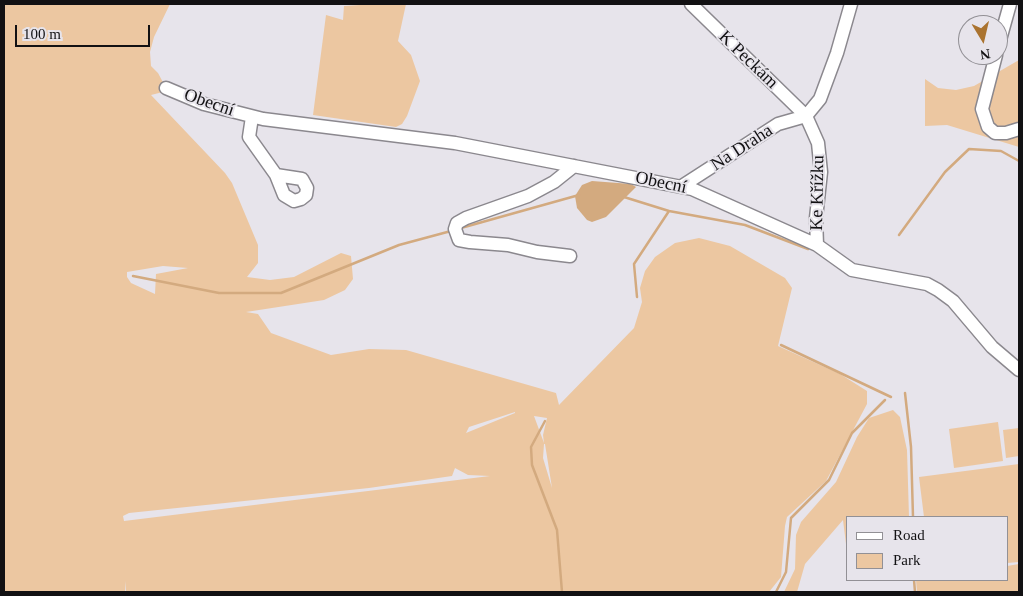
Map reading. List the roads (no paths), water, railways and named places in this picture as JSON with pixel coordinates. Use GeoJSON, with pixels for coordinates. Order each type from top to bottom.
{"type":"FeatureCollection","features":[{"type":"Feature","properties":{"kind":"street","name":"K Peckám"},"geometry":{"type":"LineString","coordinates":[[691,4],[806,116]]}},
{"type":"Feature","properties":{"kind":"street"},"geometry":{"type":"LineString","coordinates":[[806,116],[820,99],[837,53],[851,4]]}},
{"type":"Feature","properties":{"kind":"street"},"geometry":{"type":"LineString","coordinates":[[993,65],[982,109],[988,127],[995,133],[1006,133],[1019,129]]}},
{"type":"Feature","properties":{"kind":"street","name":"Obecní"},"geometry":{"type":"LineString","coordinates":[[166,88],[204,104],[252,117],[455,143],[682,186],[735,206],[817,245],[852,270],[927,284],[945,294],[992,346],[1019,370]]}},
{"type":"Feature","properties":{"kind":"street","name":"Na Draha"},"geometry":{"type":"LineString","coordinates":[[682,186],[778,124],[806,116]]}},
{"type":"Feature","properties":{"kind":"street","name":"Ke Křížku"},"geometry":{"type":"LineString","coordinates":[[806,116],[818,143],[821,172],[816,218],[817,245]]}},
{"type":"Feature","properties":{"kind":"street","name":"Obecní"},"geometry":{"type":"LineString","coordinates":[[252,117],[249,137],[276,176]]}},
{"type":"Feature","properties":{"kind":"street"},"geometry":{"type":"LineString","coordinates":[[570,256],[537,252],[508,245],[459,240],[456,229],[457,223],[466,218],[528,196],[554,182],[574,166]]}},
{"type":"Feature","properties":{"kind":"waterway"},"geometry":{"type":"LineString","coordinates":[[899,235],[945,172],[969,149],[1001,151],[1019,161]]}},
{"type":"Feature","properties":{"kind":"waterway"},"geometry":{"type":"LineString","coordinates":[[461,228],[579,195]]}},
{"type":"Feature","properties":{"kind":"waterway"},"geometry":{"type":"LineString","coordinates":[[624,197],[669,211]]}},
{"type":"Feature","properties":{"kind":"waterway"},"geometry":{"type":"LineString","coordinates":[[637,297],[634,264],[669,211],[745,225],[808,249]]}},
{"type":"Feature","properties":{"kind":"waterway"},"geometry":{"type":"LineString","coordinates":[[133,276],[219,293],[281,293],[399,245],[451,231]]}},
{"type":"Feature","properties":{"kind":"waterway"},"geometry":{"type":"LineString","coordinates":[[781,345],[891,397]]}},
{"type":"Feature","properties":{"kind":"waterway"},"geometry":{"type":"LineString","coordinates":[[905,393],[911,447],[913,516]]}},
{"type":"Feature","properties":{"kind":"waterway"},"geometry":{"type":"LineString","coordinates":[[776,592],[786,572],[791,518],[829,480],[852,433],[885,400]]}},
{"type":"Feature","properties":{"kind":"waterway"},"geometry":{"type":"LineString","coordinates":[[545,421],[531,447],[532,465],[557,530],[562,592]]}},
{"type":"Feature","properties":{"kind":"waterway"},"geometry":{"type":"LineString","coordinates":[[914,581],[915,592]]}}]}
